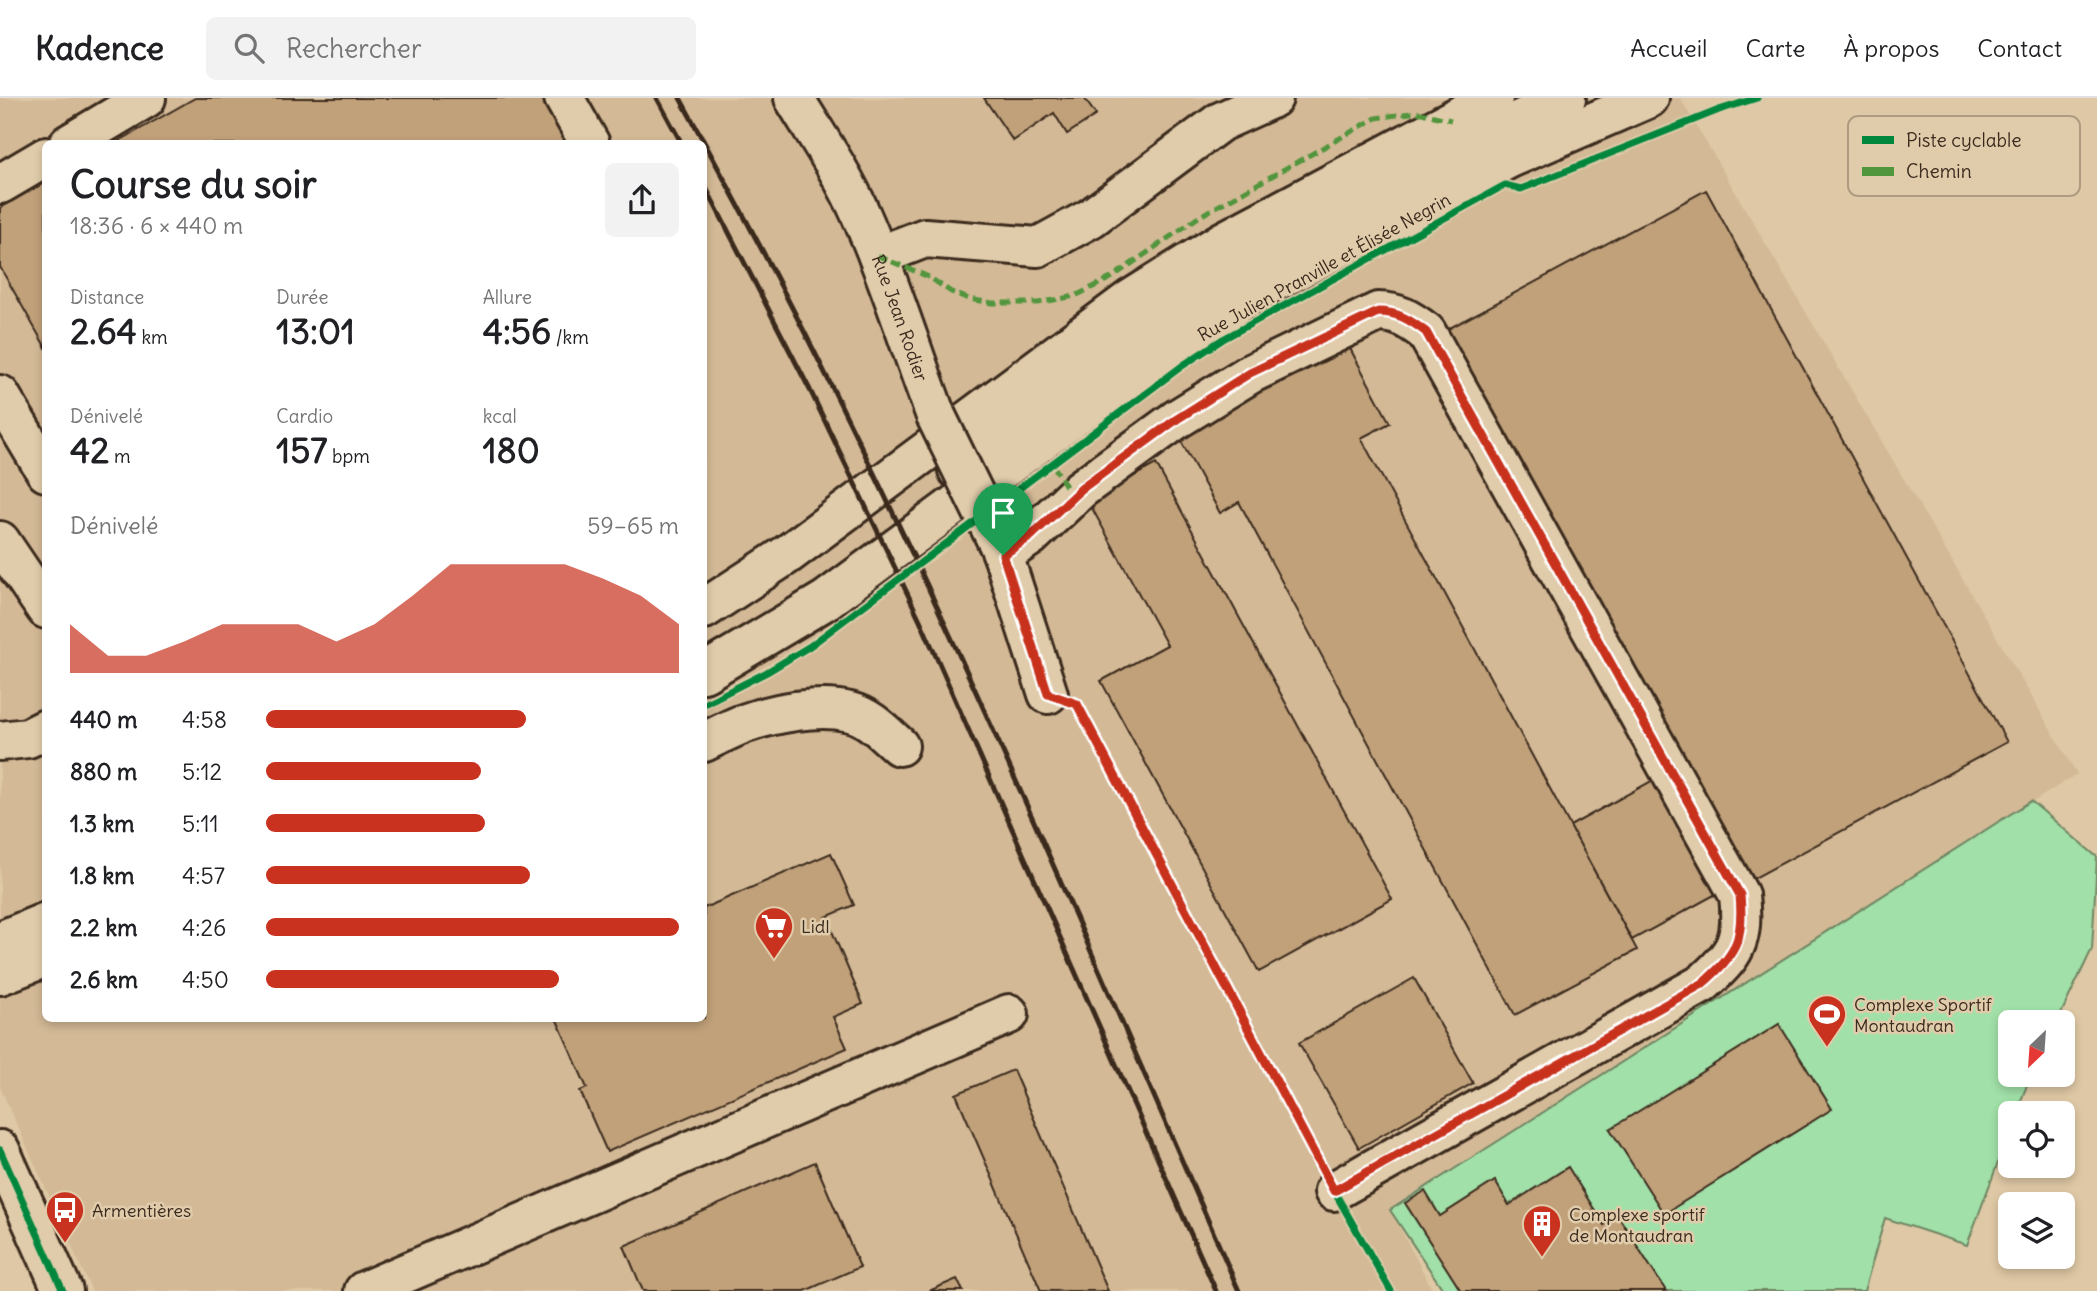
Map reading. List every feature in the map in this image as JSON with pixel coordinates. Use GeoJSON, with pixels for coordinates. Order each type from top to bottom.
{"type":"FeatureCollection","features":[{"type":"Feature","properties":{"kind":"street"},"geometry":{"type":"LineString","coordinates":[[76,140],[146,98]]}},
{"type":"Feature","properties":{"kind":"street"},"geometry":{"type":"LineString","coordinates":[[564,98],[588,140]]}},
{"type":"Feature","properties":{"kind":"street","name":"Rue Jean Rodier"},"geometry":{"type":"LineString","coordinates":[[794,98],[860,213],[936,416],[1000,549],[1048,694]]}},
{"type":"Feature","properties":{"kind":"street"},"geometry":{"type":"LineString","coordinates":[[878,256],[925,238],[1038,247],[1091,218],[1220,122],[1273,98]]}},
{"type":"Feature","properties":{"kind":"street"},"geometry":{"type":"LineString","coordinates":[[707,607],[788,554],[1131,299],[1222,243],[1493,98]]}},
{"type":"Feature","properties":{"kind":"street","name":"Rue Julien Pranville et Élisée Negrin"},"geometry":{"type":"LineString","coordinates":[[707,644],[814,579],[1149,325],[1238,270],[1497,131],[1566,98]]}},
{"type":"Feature","properties":{"kind":"street","name":"Rue Julien Pranville et Élisée Negrin"},"geometry":{"type":"LineString","coordinates":[[707,670],[826,600],[1159,354],[1251,294],[1510,159],[1649,98]]}},
{"type":"Feature","properties":{"kind":"street"},"geometry":{"type":"LineString","coordinates":[[0,184],[42,159]]}},
{"type":"Feature","properties":{"kind":"street"},"geometry":{"type":"LineString","coordinates":[[1000,549],[1031,536],[1081,489],[1177,419],[1250,373],[1378,312],[1393,312],[1402,316],[1426,332],[1740,895],[1742,921],[1738,941],[1723,966],[1702,984],[1334,1191]]}},
{"type":"Feature","properties":{"kind":"street"},"geometry":{"type":"LineString","coordinates":[[0,395],[42,465]]}},
{"type":"Feature","properties":{"kind":"street"},"geometry":{"type":"LineString","coordinates":[[0,541],[42,603]]}},
{"type":"Feature","properties":{"kind":"street"},"geometry":{"type":"LineString","coordinates":[[707,669],[814,579]]}},
{"type":"Feature","properties":{"kind":"street"},"geometry":{"type":"LineString","coordinates":[[707,741],[754,721],[785,713],[821,710],[850,712],[874,723],[899,746]]}},
{"type":"Feature","properties":{"kind":"street"},"geometry":{"type":"LineString","coordinates":[[0,741],[28,738],[42,731]]}},
{"type":"Feature","properties":{"kind":"street"},"geometry":{"type":"LineString","coordinates":[[0,918],[42,902]]}},
{"type":"Feature","properties":{"kind":"street"},"geometry":{"type":"LineString","coordinates":[[0,941],[42,924]]}},
{"type":"Feature","properties":{"kind":"street"},"geometry":{"type":"LineString","coordinates":[[0,975],[42,959]]}},
{"type":"Feature","properties":{"kind":"street"},"geometry":{"type":"LineString","coordinates":[[364,1291],[1009,1014]]}},
{"type":"Feature","properties":{"kind":"street"},"geometry":{"type":"LineString","coordinates":[[0,1150],[63,1291]]}},
{"type":"Feature","properties":{"kind":"shaded area"},"geometry":{"type":"Polygon","coordinates":[[[0,98],[1680,98],[2077,774],[1390,1209],[1433,1291],[92,1291],[0,1087],[0,98]]]}},
{"type":"Feature","properties":{"kind":"green space","name":"Complexe Sportif Montaudran"},"geometry":{"type":"Polygon","coordinates":[[[2031,801],[2097,857],[2092,949],[2063,1010],[1998,1010],[1998,1087],[2026,1087],[2021,1101],[1998,1101],[1998,1163],[1967,1245],[1885,1218],[1864,1291],[1444,1291],[1390,1210],[2031,801]]]}},
{"type":"Feature","properties":{"kind":"building"},"geometry":{"type":"Polygon","coordinates":[[[195,98],[545,98],[568,140],[121,140],[195,98]]]}},
{"type":"Feature","properties":{"kind":"building"},"geometry":{"type":"Polygon","coordinates":[[[984,98],[1084,98],[1096,115],[1067,134],[1054,113],[1013,141],[984,98]]]}},
{"type":"Feature","properties":{"kind":"building"},"geometry":{"type":"Polygon","coordinates":[[[42,184],[42,341],[0,267],[0,208],[42,184]]]}},
{"type":"Feature","properties":{"kind":"building"},"geometry":{"type":"Polygon","coordinates":[[[1706,190],[2007,742],[1749,881],[1448,329],[1706,190]]]}},
{"type":"Feature","properties":{"kind":"building"},"geometry":{"type":"Polygon","coordinates":[[[1346,341],[1390,423],[1361,438],[1637,950],[1515,1015],[1239,502],[1220,513],[1176,432],[1346,341]]]}},
{"type":"Feature","properties":{"kind":"building"},"geometry":{"type":"Polygon","coordinates":[[[1156,464],[1392,899],[1259,972],[1101,681],[1167,645],[1088,501],[1156,464]]]}},
{"type":"Feature","properties":{"kind":"building"},"geometry":{"type":"Polygon","coordinates":[[[1655,779],[1718,893],[1632,940],[1570,826],[1655,779]]]}},
{"type":"Feature","properties":{"kind":"building","name":"Lidl"},"geometry":{"type":"Polygon","coordinates":[[[831,853],[854,905],[826,917],[863,1004],[833,1017],[847,1048],[607,1152],[580,1091],[587,1088],[558,1022],[707,1022],[707,907],[831,853]]]}},
{"type":"Feature","properties":{"kind":"building"},"geometry":{"type":"Polygon","coordinates":[[[1414,978],[1473,1083],[1359,1148],[1299,1043],[1414,978]]]}},
{"type":"Feature","properties":{"kind":"building"},"geometry":{"type":"Polygon","coordinates":[[[1779,1024],[1832,1109],[1664,1214],[1610,1129],[1779,1024]]]}},
{"type":"Feature","properties":{"kind":"building"},"geometry":{"type":"Polygon","coordinates":[[[1013,1070],[1108,1291],[1041,1291],[956,1094],[1013,1070]]]}},
{"type":"Feature","properties":{"kind":"building"},"geometry":{"type":"Polygon","coordinates":[[[815,1162],[860,1267],[805,1291],[643,1291],[624,1246],[815,1162]]]}},
{"type":"Feature","properties":{"kind":"building","name":"Complexe sportif de Montaudran"},"geometry":{"type":"Polygon","coordinates":[[[1568,1167],[1604,1225],[1618,1216],[1666,1291],[1461,1291],[1405,1203],[1425,1191],[1440,1216],[1495,1181],[1509,1205],[1568,1167]]]}},
{"type":"Feature","properties":{"kind":"building"},"geometry":{"type":"Polygon","coordinates":[[[957,1279],[963,1291],[929,1291],[957,1279]]]}},
{"type":"Feature","properties":{"kind":"railway"},"geometry":{"type":"LineString","coordinates":[[657,98],[680,140]]}},
{"type":"Feature","properties":{"kind":"railway"},"geometry":{"type":"LineString","coordinates":[[680,98],[703,140]]}},
{"type":"Feature","properties":{"kind":"railway"},"geometry":{"type":"LineString","coordinates":[[707,148],[808,338],[934,600],[1038,830],[1239,1291]]}},
{"type":"Feature","properties":{"kind":"railway"},"geometry":{"type":"LineString","coordinates":[[707,190],[810,390],[920,620],[1216,1291]]}},
{"type":"Feature","properties":{"kind":"marked path"},"geometry":{"type":"LineString","coordinates":[[878,256],[929,277],[951,292],[969,299],[992,303],[1038,303],[1075,296],[1111,278],[1200,216],[1376,118],[1417,112],[1451,120]]}},
{"type":"Feature","properties":{"kind":"marked path"},"geometry":{"type":"LineString","coordinates":[[1053,465],[1067,488]]}},
{"type":"Feature","properties":{"kind":"marked path"},"geometry":{"type":"LineString","coordinates":[[998,543],[1022,523]]}},
{"type":"Feature","properties":{"kind":"cycle path"},"geometry":{"type":"LineString","coordinates":[[707,702],[767,672],[810,646],[1182,366],[1223,339],[1505,185],[1521,189],[1719,110],[1757,98]]}},
{"type":"Feature","properties":{"kind":"cycle path"},"geometry":{"type":"LineString","coordinates":[[1048,694],[1077,704],[1334,1191],[1391,1291]]}},
{"type":"Feature","properties":{"kind":"cycle path"},"geometry":{"type":"LineString","coordinates":[[0,1150],[63,1291]]}},
{"type":"Feature","properties":{"kind":"place","name":"Lidl"},"geometry":{"type":"Point","coordinates":[774,960]}},
{"type":"Feature","properties":{"kind":"place","name":"Complexe Sportif Montaudran"},"geometry":{"type":"Point","coordinates":[1827,1048]}},
{"type":"Feature","properties":{"kind":"place","name":"Armentières"},"geometry":{"type":"Point","coordinates":[65,1244]}},
{"type":"Feature","properties":{"kind":"place","name":"Complexe sportif de Montaudran"},"geometry":{"type":"Point","coordinates":[1542,1258]}},
{"type":"Feature","properties":{"kind":"route"},"geometry":{"type":"LineString","coordinates":[[1378,312],[1393,312],[1410,320],[1426,332],[1740,895],[1742,921],[1738,941],[1723,966],[1702,984],[1334,1191],[1077,704],[1048,694],[1003,555],[1031,536],[1081,489],[1177,419],[1250,373],[1378,312]]}}]}
